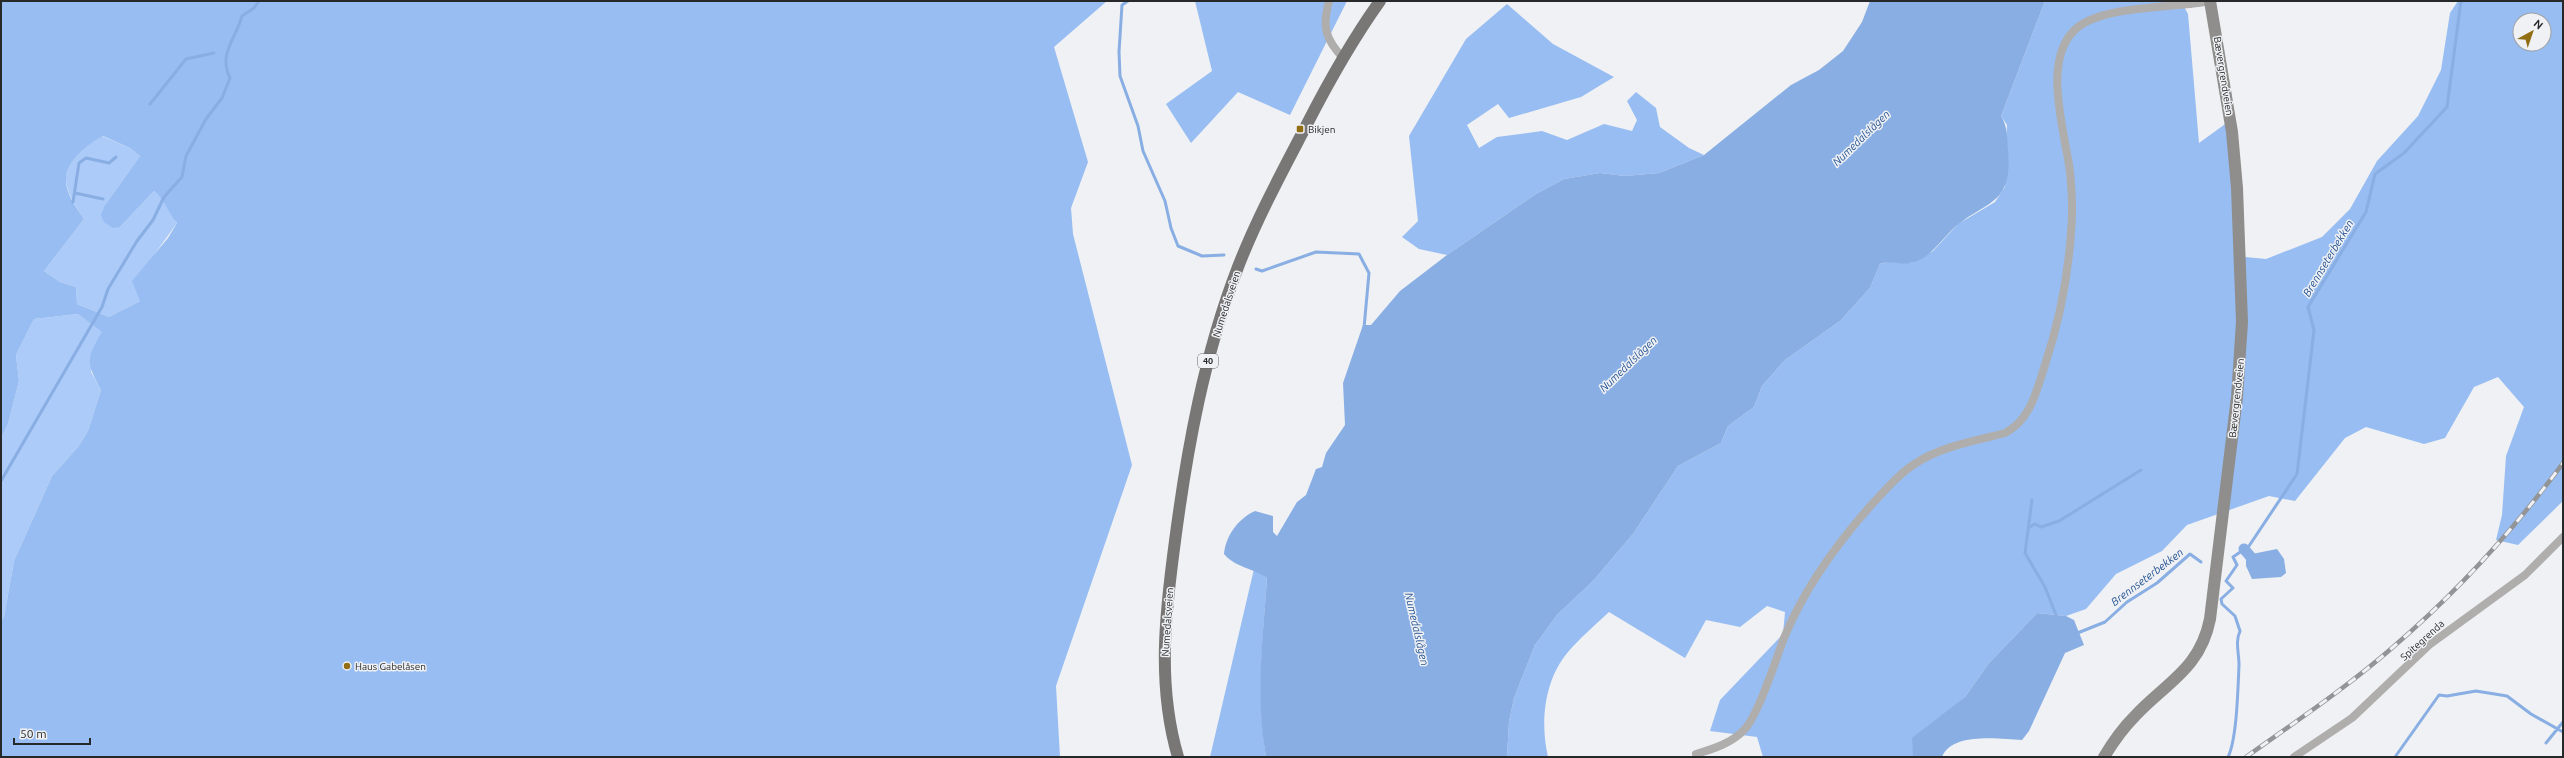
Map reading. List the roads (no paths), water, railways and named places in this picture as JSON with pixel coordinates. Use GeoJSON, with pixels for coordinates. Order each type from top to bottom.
{"type":"FeatureCollection","features":[{"type":"Feature","properties":{"kind":"main road","name":"Numedalsveien"},"geometry":{"type":"LineString","coordinates":[[1178,757],[1166,701],[1164,645],[1179,508],[1200,398],[1220,319],[1245,249],[1288,159],[1344,59],[1380,1]]}},
{"type":"Feature","properties":{"kind":"main road","name":"Bævergrendveien"},"geometry":{"type":"LineString","coordinates":[[2104,757],[2135,716],[2191,664],[2204,643],[2210,619],[2238,381],[2242,322],[2237,188],[2232,132],[2211,1]]}},
{"type":"Feature","properties":{"kind":"street"},"geometry":{"type":"LineString","coordinates":[[1329,1],[1325,17],[1326,31],[1329,42],[1344,59]]}},
{"type":"Feature","properties":{"kind":"street"},"geometry":{"type":"LineString","coordinates":[[1696,754],[1734,739],[1746,729],[1760,701],[1796,610],[1810,586],[1834,549],[1892,483],[1915,463],[1934,453],[2005,433],[2015,428],[2029,410],[2058,323],[2070,258],[2071,185],[2058,92],[2058,73],[2064,47],[2070,36],[2085,22],[2104,15],[2211,1]]}},
{"type":"Feature","properties":{"kind":"street","name":"Spitegrenda"},"geometry":{"type":"LineString","coordinates":[[2294,757],[2352,718],[2429,645],[2525,575],[2563,537]]}},
{"type":"Feature","properties":{"kind":"water","name":"Numedalslågen"},"geometry":{"type":"Polygon","coordinates":[[[1870,1],[2045,1],[2001,116],[2007,133],[2008,169],[2006,183],[2001,193],[1986,206],[1953,229],[1929,254],[1923,258],[1910,263],[1888,262],[1880,264],[1870,288],[1840,321],[1785,360],[1762,386],[1754,407],[1728,426],[1721,443],[1678,466],[1633,534],[1593,581],[1557,615],[1535,645],[1514,698],[1509,722],[1507,757],[1266,757],[1260,690],[1267,578],[1229,559],[1224,554],[1225,547],[1230,534],[1238,523],[1243,518],[1255,511],[1273,516],[1273,532],[1277,536],[1297,502],[1306,495],[1316,469],[1322,467],[1326,453],[1345,425],[1343,383],[1363,325],[1371,325],[1400,291],[1447,255],[1536,194],[1564,179],[1600,173],[1625,176],[1659,173],[1704,155],[1791,85],[1819,70],[1843,51],[1862,22],[1870,1]]]}},
{"type":"Feature","properties":{"kind":"water"},"geometry":{"type":"Polygon","coordinates":[[[2277,549],[2284,559],[2286,573],[2281,577],[2252,579],[2246,566],[2246,559],[2252,554],[2277,549]]]}},
{"type":"Feature","properties":{"kind":"water"},"geometry":{"type":"Polygon","coordinates":[[[2037,613],[2066,616],[2074,620],[2084,645],[2065,653],[2029,731],[2022,740],[1989,738],[1966,740],[1947,749],[1942,757],[1913,757],[1912,738],[1965,697],[1989,663],[2037,613]]]}},
{"type":"Feature","properties":{"kind":"waterway"},"geometry":{"type":"LineString","coordinates":[[1,481],[102,307],[108,289],[137,241],[153,220],[164,197],[182,177],[186,156],[206,119],[222,98],[230,78],[226,61],[227,53],[242,16],[254,8],[259,1]]}},
{"type":"Feature","properties":{"kind":"waterway"},"geometry":{"type":"LineString","coordinates":[[1128,1],[1122,5],[1119,52],[1120,76],[1138,126],[1143,151],[1165,201],[1171,228],[1178,246],[1202,256],[1224,255]]}},
{"type":"Feature","properties":{"kind":"waterway","name":"Brennseterbekken"},"geometry":{"type":"LineString","coordinates":[[2228,757],[2233,738],[2236,712],[2239,665],[2237,643],[2240,631],[2235,616],[2222,604],[2221,599],[2233,588],[2226,581],[2237,565],[2233,557],[2249,546],[2297,474],[2314,330],[2308,307],[2366,212],[2375,174],[2404,153],[2447,107],[2461,1]]}},
{"type":"Feature","properties":{"kind":"waterway"},"geometry":{"type":"LineString","coordinates":[[150,104],[186,59],[214,53]]}},
{"type":"Feature","properties":{"kind":"waterway"},"geometry":{"type":"LineString","coordinates":[[73,202],[79,163],[86,158],[109,163],[116,157]]}},
{"type":"Feature","properties":{"kind":"waterway"},"geometry":{"type":"LineString","coordinates":[[75,193],[103,199]]}},
{"type":"Feature","properties":{"kind":"waterway"},"geometry":{"type":"LineString","coordinates":[[1256,269],[1262,271],[1316,252],[1359,254],[1369,273],[1364,328]]}},
{"type":"Feature","properties":{"kind":"waterway"},"geometry":{"type":"LineString","coordinates":[[2030,527],[2035,524],[2041,527],[2059,521],[2141,470]]}},
{"type":"Feature","properties":{"kind":"waterway"},"geometry":{"type":"LineString","coordinates":[[2032,500],[2025,553],[2045,587],[2056,615],[2055,619]]}},
{"type":"Feature","properties":{"kind":"waterway"},"geometry":{"type":"LineString","coordinates":[[2244,549],[2250,556]]}},
{"type":"Feature","properties":{"kind":"waterway","name":"Brennseterbekken"},"geometry":{"type":"LineString","coordinates":[[2075,634],[2105,622],[2127,602],[2157,583],[2190,554],[2201,562]]}},
{"type":"Feature","properties":{"kind":"waterway"},"geometry":{"type":"LineString","coordinates":[[2395,757],[2439,695],[2447,696],[2476,691],[2507,696],[2531,714],[2563,732]]}},
{"type":"Feature","properties":{"kind":"waterway"},"geometry":{"type":"LineString","coordinates":[[2546,743],[2563,722]]}},
{"type":"Feature","properties":{"kind":"railway"},"geometry":{"type":"LineString","coordinates":[[2246,757],[2357,677],[2416,627],[2461,583],[2504,537],[2563,463]]}},
{"type":"Feature","properties":{"kind":"place","name":"Bikjen"},"geometry":{"type":"Point","coordinates":[1300,129]}},
{"type":"Feature","properties":{"kind":"place","name":"Haus Gabelåsen"},"geometry":{"type":"Point","coordinates":[347,666]}}]}
